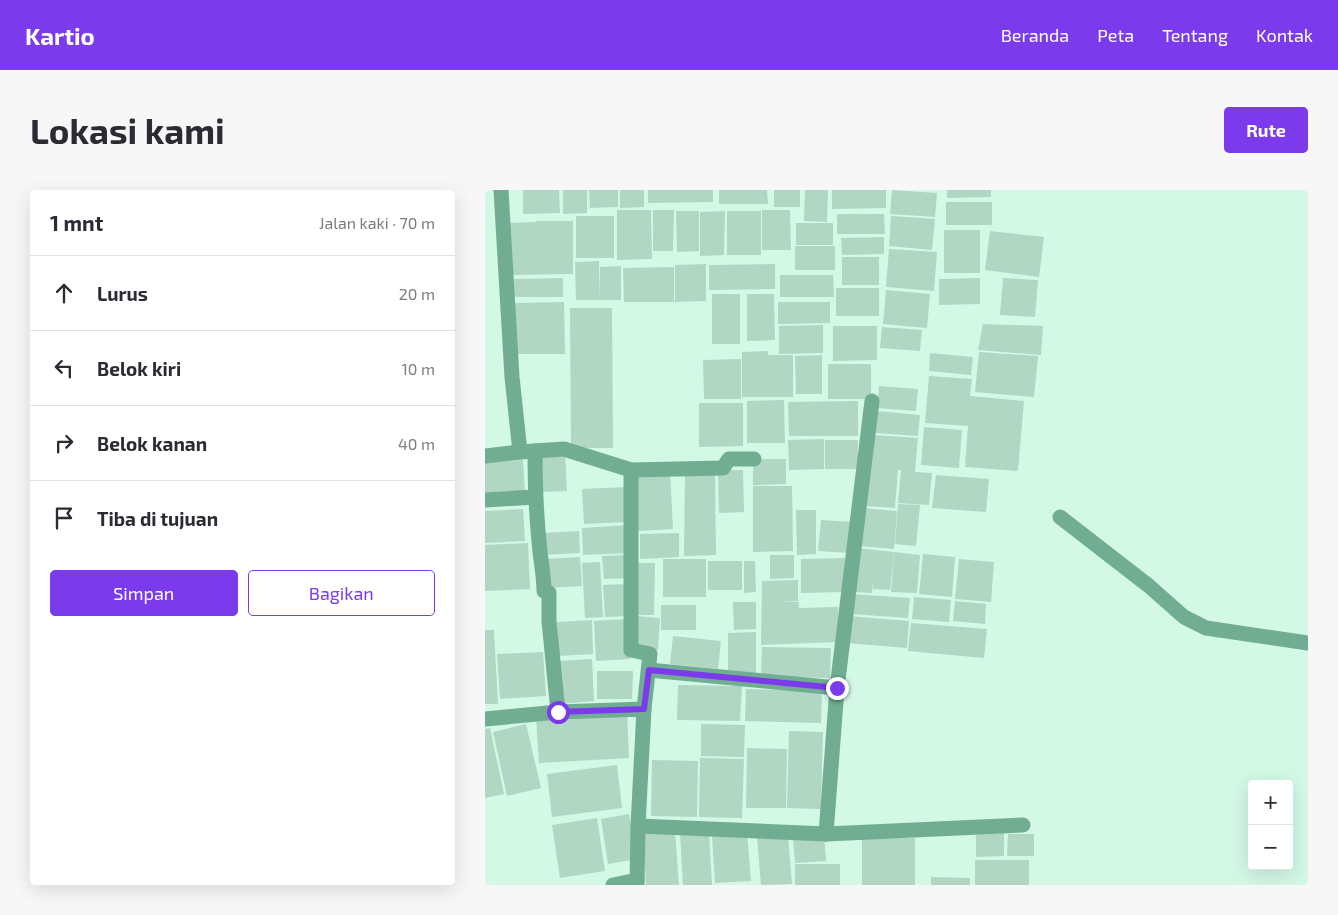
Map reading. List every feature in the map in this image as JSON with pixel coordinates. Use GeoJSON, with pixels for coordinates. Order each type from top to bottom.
{"type":"FeatureCollection","features":[{"type":"Feature","properties":{"kind":"street"},"geometry":{"type":"LineString","coordinates":[[501,190],[512,378],[528,452],[535,497],[544,591],[549,594],[549,621],[558,712]]}},
{"type":"Feature","properties":{"kind":"street"},"geometry":{"type":"LineString","coordinates":[[826,834],[837,688],[873,401]]}},
{"type":"Feature","properties":{"kind":"street"},"geometry":{"type":"LineString","coordinates":[[485,456],[564,449],[631,470],[723,468],[729,459],[754,459]]}},
{"type":"Feature","properties":{"kind":"street"},"geometry":{"type":"LineString","coordinates":[[613,885],[637,883],[644,709],[650,654],[631,650],[631,470]]}},
{"type":"Feature","properties":{"kind":"street"},"geometry":{"type":"LineString","coordinates":[[485,500],[535,497]]}},
{"type":"Feature","properties":{"kind":"street"},"geometry":{"type":"LineString","coordinates":[[1060,517],[1149,586],[1184,617],[1206,628],[1308,643]]}},
{"type":"Feature","properties":{"kind":"street"},"geometry":{"type":"LineString","coordinates":[[649,670],[837,688]]}},
{"type":"Feature","properties":{"kind":"street"},"geometry":{"type":"LineString","coordinates":[[485,719],[558,712],[644,709]]}},
{"type":"Feature","properties":{"kind":"street"},"geometry":{"type":"LineString","coordinates":[[638,826],[826,834],[1023,826]]}},
{"type":"Feature","properties":{"kind":"building"},"geometry":{"type":"Polygon","coordinates":[[[523,190],[559,190],[560,213],[523,214],[523,190]]]}},
{"type":"Feature","properties":{"kind":"building"},"geometry":{"type":"Polygon","coordinates":[[[563,190],[587,190],[587,213],[563,214],[563,190]]]}},
{"type":"Feature","properties":{"kind":"building"},"geometry":{"type":"Polygon","coordinates":[[[589,190],[618,190],[618,207],[590,208],[589,190]]]}},
{"type":"Feature","properties":{"kind":"building"},"geometry":{"type":"Polygon","coordinates":[[[620,190],[644,190],[644,207],[620,208],[620,190]]]}},
{"type":"Feature","properties":{"kind":"building"},"geometry":{"type":"Polygon","coordinates":[[[648,190],[713,190],[713,202],[648,203],[648,190]]]}},
{"type":"Feature","properties":{"kind":"building"},"geometry":{"type":"Polygon","coordinates":[[[719,190],[767,190],[768,204],[719,204],[719,190]]]}},
{"type":"Feature","properties":{"kind":"building"},"geometry":{"type":"Polygon","coordinates":[[[774,190],[800,190],[800,207],[774,207],[774,190]]]}},
{"type":"Feature","properties":{"kind":"building"},"geometry":{"type":"Polygon","coordinates":[[[805,190],[828,190],[827,222],[804,221],[805,190]]]}},
{"type":"Feature","properties":{"kind":"building"},"geometry":{"type":"Polygon","coordinates":[[[832,190],[886,190],[886,208],[832,209],[832,190]]]}},
{"type":"Feature","properties":{"kind":"building"},"geometry":{"type":"Polygon","coordinates":[[[892,190],[937,193],[935,217],[890,214],[892,190]]]}},
{"type":"Feature","properties":{"kind":"building"},"geometry":{"type":"Polygon","coordinates":[[[947,190],[991,190],[991,197],[947,198],[947,190]]]}},
{"type":"Feature","properties":{"kind":"building"},"geometry":{"type":"Polygon","coordinates":[[[946,202],[992,202],[992,225],[946,225],[946,202]]]}},
{"type":"Feature","properties":{"kind":"building"},"geometry":{"type":"Polygon","coordinates":[[[617,210],[651,210],[652,259],[617,260],[617,210]]]}},
{"type":"Feature","properties":{"kind":"building"},"geometry":{"type":"Polygon","coordinates":[[[653,210],[674,210],[673,251],[653,251],[653,210]]]}},
{"type":"Feature","properties":{"kind":"building"},"geometry":{"type":"Polygon","coordinates":[[[762,210],[790,210],[791,250],[762,250],[762,210]]]}},
{"type":"Feature","properties":{"kind":"building"},"geometry":{"type":"Polygon","coordinates":[[[676,211],[699,211],[699,251],[677,252],[676,211]]]}},
{"type":"Feature","properties":{"kind":"building"},"geometry":{"type":"Polygon","coordinates":[[[725,211],[724,255],[700,256],[700,212],[725,211]]]}},
{"type":"Feature","properties":{"kind":"building"},"geometry":{"type":"Polygon","coordinates":[[[727,211],[761,211],[761,255],[727,255],[727,211]]]}},
{"type":"Feature","properties":{"kind":"building"},"geometry":{"type":"Polygon","coordinates":[[[837,214],[884,214],[885,234],[837,234],[837,214]]]}},
{"type":"Feature","properties":{"kind":"building"},"geometry":{"type":"Polygon","coordinates":[[[576,216],[614,216],[614,258],[576,258],[576,216]]]}},
{"type":"Feature","properties":{"kind":"building"},"geometry":{"type":"Polygon","coordinates":[[[891,216],[935,219],[932,250],[889,246],[891,216]]]}},
{"type":"Feature","properties":{"kind":"building"},"geometry":{"type":"Polygon","coordinates":[[[573,221],[573,274],[508,275],[507,223],[573,221]]]}},
{"type":"Feature","properties":{"kind":"building"},"geometry":{"type":"Polygon","coordinates":[[[796,223],[833,223],[833,245],[796,245],[796,223]]]}},
{"type":"Feature","properties":{"kind":"building"},"geometry":{"type":"Polygon","coordinates":[[[944,230],[980,230],[980,273],[944,273],[944,230]]]}},
{"type":"Feature","properties":{"kind":"building"},"geometry":{"type":"Polygon","coordinates":[[[990,231],[1044,237],[1039,277],[985,270],[990,231]]]}},
{"type":"Feature","properties":{"kind":"building"},"geometry":{"type":"Polygon","coordinates":[[[884,237],[884,254],[842,255],[841,238],[884,237]]]}},
{"type":"Feature","properties":{"kind":"building"},"geometry":{"type":"Polygon","coordinates":[[[795,246],[835,246],[835,270],[795,270],[795,246]]]}},
{"type":"Feature","properties":{"kind":"building"},"geometry":{"type":"Polygon","coordinates":[[[889,249],[937,252],[934,291],[886,287],[889,249]]]}},
{"type":"Feature","properties":{"kind":"building"},"geometry":{"type":"Polygon","coordinates":[[[842,257],[879,257],[879,285],[842,285],[842,257]]]}},
{"type":"Feature","properties":{"kind":"building"},"geometry":{"type":"Polygon","coordinates":[[[599,261],[599,300],[576,300],[575,262],[599,261]]]}},
{"type":"Feature","properties":{"kind":"building"},"geometry":{"type":"Polygon","coordinates":[[[706,264],[706,301],[675,302],[675,265],[706,264]]]}},
{"type":"Feature","properties":{"kind":"building"},"geometry":{"type":"Polygon","coordinates":[[[775,264],[775,289],[709,290],[709,265],[775,264]]]}},
{"type":"Feature","properties":{"kind":"building"},"geometry":{"type":"Polygon","coordinates":[[[621,266],[621,300],[599,300],[600,267],[621,266]]]}},
{"type":"Feature","properties":{"kind":"building"},"geometry":{"type":"Polygon","coordinates":[[[674,267],[674,302],[624,302],[623,268],[674,267]]]}},
{"type":"Feature","properties":{"kind":"building"},"geometry":{"type":"Polygon","coordinates":[[[780,275],[833,275],[834,297],[780,297],[780,275]]]}},
{"type":"Feature","properties":{"kind":"building"},"geometry":{"type":"Polygon","coordinates":[[[563,278],[563,297],[514,297],[514,279],[563,278]]]}},
{"type":"Feature","properties":{"kind":"building"},"geometry":{"type":"Polygon","coordinates":[[[980,278],[980,304],[939,305],[939,279],[980,278]]]}},
{"type":"Feature","properties":{"kind":"building"},"geometry":{"type":"Polygon","coordinates":[[[1003,278],[1038,280],[1035,317],[1000,315],[1003,278]]]}},
{"type":"Feature","properties":{"kind":"building"},"geometry":{"type":"Polygon","coordinates":[[[836,288],[879,288],[879,316],[836,316],[836,288]]]}},
{"type":"Feature","properties":{"kind":"building"},"geometry":{"type":"Polygon","coordinates":[[[886,290],[930,294],[927,328],[883,324],[886,290]]]}},
{"type":"Feature","properties":{"kind":"building"},"geometry":{"type":"Polygon","coordinates":[[[712,294],[740,294],[740,344],[712,344],[712,294]]]}},
{"type":"Feature","properties":{"kind":"building"},"geometry":{"type":"Polygon","coordinates":[[[747,294],[774,294],[775,340],[747,341],[747,294]]]}},
{"type":"Feature","properties":{"kind":"building"},"geometry":{"type":"Polygon","coordinates":[[[564,302],[565,354],[515,354],[515,303],[564,302]]]}},
{"type":"Feature","properties":{"kind":"building"},"geometry":{"type":"Polygon","coordinates":[[[778,302],[830,302],[830,323],[778,324],[778,302]]]}},
{"type":"Feature","properties":{"kind":"building"},"geometry":{"type":"Polygon","coordinates":[[[570,308],[612,308],[613,448],[571,448],[570,308]]]}},
{"type":"Feature","properties":{"kind":"building"},"geometry":{"type":"Polygon","coordinates":[[[983,324],[1043,326],[1041,355],[978,350],[983,324]]]}},
{"type":"Feature","properties":{"kind":"building"},"geometry":{"type":"Polygon","coordinates":[[[823,325],[823,353],[779,354],[779,326],[823,325]]]}},
{"type":"Feature","properties":{"kind":"building"},"geometry":{"type":"Polygon","coordinates":[[[833,326],[877,326],[877,360],[833,361],[833,326]]]}},
{"type":"Feature","properties":{"kind":"building"},"geometry":{"type":"Polygon","coordinates":[[[882,327],[922,330],[920,351],[880,348],[882,327]]]}},
{"type":"Feature","properties":{"kind":"building"},"geometry":{"type":"Polygon","coordinates":[[[768,351],[768,355],[793,355],[793,397],[742,397],[742,352],[768,351]]]}},
{"type":"Feature","properties":{"kind":"building"},"geometry":{"type":"Polygon","coordinates":[[[979,352],[1038,356],[1034,397],[975,392],[979,352]]]}},
{"type":"Feature","properties":{"kind":"building"},"geometry":{"type":"Polygon","coordinates":[[[930,353],[973,357],[971,375],[929,371],[930,353]]]}},
{"type":"Feature","properties":{"kind":"building"},"geometry":{"type":"Polygon","coordinates":[[[822,355],[822,394],[796,394],[795,356],[822,355]]]}},
{"type":"Feature","properties":{"kind":"building"},"geometry":{"type":"Polygon","coordinates":[[[741,359],[741,399],[704,399],[703,360],[741,359]]]}},
{"type":"Feature","properties":{"kind":"building"},"geometry":{"type":"Polygon","coordinates":[[[828,364],[871,364],[871,399],[828,399],[828,364]]]}},
{"type":"Feature","properties":{"kind":"building"},"geometry":{"type":"Polygon","coordinates":[[[929,376],[972,379],[970,396],[1024,401],[1018,471],[965,467],[968,426],[925,423],[929,376]]]}},
{"type":"Feature","properties":{"kind":"building"},"geometry":{"type":"Polygon","coordinates":[[[879,386],[918,389],[916,411],[877,408],[879,386]]]}},
{"type":"Feature","properties":{"kind":"building"},"geometry":{"type":"Polygon","coordinates":[[[784,400],[785,443],[747,443],[747,401],[784,400]]]}},
{"type":"Feature","properties":{"kind":"building"},"geometry":{"type":"Polygon","coordinates":[[[858,401],[858,436],[789,436],[788,402],[858,401]]]}},
{"type":"Feature","properties":{"kind":"building"},"geometry":{"type":"Polygon","coordinates":[[[699,403],[743,403],[743,446],[699,447],[699,403]]]}},
{"type":"Feature","properties":{"kind":"building"},"geometry":{"type":"Polygon","coordinates":[[[877,411],[920,415],[918,436],[875,433],[877,411]]]}},
{"type":"Feature","properties":{"kind":"building"},"geometry":{"type":"Polygon","coordinates":[[[924,427],[962,430],[959,468],[921,465],[924,427]]]}},
{"type":"Feature","properties":{"kind":"building"},"geometry":{"type":"Polygon","coordinates":[[[874,435],[918,438],[915,472],[932,473],[929,505],[898,503],[901,470],[898,470],[895,508],[866,506],[874,435]]]}},
{"type":"Feature","properties":{"kind":"building"},"geometry":{"type":"Polygon","coordinates":[[[824,439],[824,469],[789,470],[788,440],[824,439]]]}},
{"type":"Feature","properties":{"kind":"building"},"geometry":{"type":"Polygon","coordinates":[[[825,440],[858,440],[858,469],[825,469],[825,440]]]}},
{"type":"Feature","properties":{"kind":"building"},"geometry":{"type":"Polygon","coordinates":[[[565,452],[567,491],[541,492],[539,453],[565,452]]]}},
{"type":"Feature","properties":{"kind":"building"},"geometry":{"type":"Polygon","coordinates":[[[753,459],[786,459],[786,484],[753,485],[753,459]]]}},
{"type":"Feature","properties":{"kind":"building"},"geometry":{"type":"Polygon","coordinates":[[[523,460],[525,493],[485,496],[485,462],[523,460]]]}},
{"type":"Feature","properties":{"kind":"building"},"geometry":{"type":"Polygon","coordinates":[[[718,470],[743,470],[744,512],[719,513],[718,470]]]}},
{"type":"Feature","properties":{"kind":"building"},"geometry":{"type":"Polygon","coordinates":[[[670,471],[673,529],[638,531],[635,473],[670,471]]]}},
{"type":"Feature","properties":{"kind":"building"},"geometry":{"type":"Polygon","coordinates":[[[685,471],[715,471],[716,555],[684,556],[685,471]]]}},
{"type":"Feature","properties":{"kind":"building"},"geometry":{"type":"Polygon","coordinates":[[[936,475],[989,479],[986,512],[932,508],[936,475]]]}},
{"type":"Feature","properties":{"kind":"building"},"geometry":{"type":"Polygon","coordinates":[[[753,486],[792,486],[793,551],[753,552],[753,486]]]}},
{"type":"Feature","properties":{"kind":"building"},"geometry":{"type":"Polygon","coordinates":[[[626,487],[627,522],[584,524],[582,489],[626,487]]]}},
{"type":"Feature","properties":{"kind":"building"},"geometry":{"type":"Polygon","coordinates":[[[898,504],[920,505],[916,546],[895,544],[898,504]]]}},
{"type":"Feature","properties":{"kind":"building"},"geometry":{"type":"Polygon","coordinates":[[[862,508],[897,511],[894,549],[859,546],[862,508]]]}},
{"type":"Feature","properties":{"kind":"building"},"geometry":{"type":"Polygon","coordinates":[[[523,509],[525,541],[485,543],[485,511],[523,509]]]}},
{"type":"Feature","properties":{"kind":"building"},"geometry":{"type":"Polygon","coordinates":[[[796,510],[816,510],[816,554],[797,555],[796,510]]]}},
{"type":"Feature","properties":{"kind":"building"},"geometry":{"type":"Polygon","coordinates":[[[821,520],[853,522],[850,553],[818,551],[821,520]]]}},
{"type":"Feature","properties":{"kind":"building"},"geometry":{"type":"Polygon","coordinates":[[[628,525],[629,553],[583,555],[582,528],[628,525]]]}},
{"type":"Feature","properties":{"kind":"building"},"geometry":{"type":"Polygon","coordinates":[[[579,531],[580,553],[543,555],[542,533],[579,531]]]}},
{"type":"Feature","properties":{"kind":"building"},"geometry":{"type":"Polygon","coordinates":[[[679,533],[679,557],[640,559],[640,534],[679,533]]]}},
{"type":"Feature","properties":{"kind":"building"},"geometry":{"type":"Polygon","coordinates":[[[528,543],[530,589],[485,591],[485,545],[528,543]]]}},
{"type":"Feature","properties":{"kind":"building"},"geometry":{"type":"Polygon","coordinates":[[[857,548],[894,552],[890,590],[873,589],[873,581],[872,593],[853,592],[857,548]]]}},
{"type":"Feature","properties":{"kind":"building"},"geometry":{"type":"Polygon","coordinates":[[[894,552],[920,555],[917,593],[891,592],[894,552]]]}},
{"type":"Feature","properties":{"kind":"building"},"geometry":{"type":"Polygon","coordinates":[[[923,554],[955,557],[952,597],[919,594],[923,554]]]}},
{"type":"Feature","properties":{"kind":"building"},"geometry":{"type":"Polygon","coordinates":[[[627,555],[628,578],[604,579],[602,556],[627,555]]]}},
{"type":"Feature","properties":{"kind":"building"},"geometry":{"type":"Polygon","coordinates":[[[770,555],[794,555],[794,578],[770,579],[770,555]]]}},
{"type":"Feature","properties":{"kind":"building"},"geometry":{"type":"Polygon","coordinates":[[[580,557],[582,586],[547,588],[545,559],[580,557]]]}},
{"type":"Feature","properties":{"kind":"building"},"geometry":{"type":"Polygon","coordinates":[[[845,558],[846,592],[801,593],[801,559],[845,558]]]}},
{"type":"Feature","properties":{"kind":"building"},"geometry":{"type":"Polygon","coordinates":[[[663,559],[706,559],[706,597],[663,597],[663,559]]]}},
{"type":"Feature","properties":{"kind":"building"},"geometry":{"type":"Polygon","coordinates":[[[959,559],[994,562],[991,602],[955,599],[959,559]]]}},
{"type":"Feature","properties":{"kind":"building"},"geometry":{"type":"Polygon","coordinates":[[[708,561],[742,561],[742,590],[708,590],[708,561]]]}},
{"type":"Feature","properties":{"kind":"building"},"geometry":{"type":"Polygon","coordinates":[[[744,561],[755,561],[756,592],[744,593],[744,561]]]}},
{"type":"Feature","properties":{"kind":"building"},"geometry":{"type":"Polygon","coordinates":[[[600,562],[603,617],[585,618],[582,563],[600,562]]]}},
{"type":"Feature","properties":{"kind":"building"},"geometry":{"type":"Polygon","coordinates":[[[634,563],[655,563],[654,615],[634,615],[634,563]]]}},
{"type":"Feature","properties":{"kind":"building"},"geometry":{"type":"Polygon","coordinates":[[[798,580],[798,601],[781,602],[799,602],[799,608],[838,607],[838,642],[761,645],[762,581],[798,580]]]}},
{"type":"Feature","properties":{"kind":"building"},"geometry":{"type":"Polygon","coordinates":[[[627,584],[629,616],[605,617],[603,585],[627,584]]]}},
{"type":"Feature","properties":{"kind":"building"},"geometry":{"type":"Polygon","coordinates":[[[852,594],[910,598],[908,618],[851,614],[852,594]]]}},
{"type":"Feature","properties":{"kind":"building"},"geometry":{"type":"Polygon","coordinates":[[[914,597],[951,600],[949,622],[912,619],[914,597]]]}},
{"type":"Feature","properties":{"kind":"building"},"geometry":{"type":"Polygon","coordinates":[[[955,601],[986,604],[985,624],[953,621],[955,601]]]}},
{"type":"Feature","properties":{"kind":"building"},"geometry":{"type":"Polygon","coordinates":[[[733,602],[756,602],[756,629],[734,630],[733,602]]]}},
{"type":"Feature","properties":{"kind":"building"},"geometry":{"type":"Polygon","coordinates":[[[661,605],[696,605],[696,630],[661,630],[661,605]]]}},
{"type":"Feature","properties":{"kind":"building"},"geometry":{"type":"Polygon","coordinates":[[[635,616],[660,618],[658,650],[632,648],[635,616]]]}},
{"type":"Feature","properties":{"kind":"building"},"geometry":{"type":"Polygon","coordinates":[[[848,616],[909,621],[907,648],[846,643],[848,616]]]}},
{"type":"Feature","properties":{"kind":"building"},"geometry":{"type":"Polygon","coordinates":[[[628,619],[630,659],[596,661],[594,621],[628,619]]]}},
{"type":"Feature","properties":{"kind":"building"},"geometry":{"type":"Polygon","coordinates":[[[592,620],[593,654],[559,656],[557,622],[592,620]]]}},
{"type":"Feature","properties":{"kind":"building"},"geometry":{"type":"Polygon","coordinates":[[[911,623],[987,629],[984,658],[908,651],[911,623]]]}},
{"type":"Feature","properties":{"kind":"building"},"geometry":{"type":"Polygon","coordinates":[[[485,630],[494,630],[498,704],[485,704],[485,630]]]}},
{"type":"Feature","properties":{"kind":"building"},"geometry":{"type":"Polygon","coordinates":[[[756,632],[756,673],[728,674],[728,633],[756,632]]]}},
{"type":"Feature","properties":{"kind":"building"},"geometry":{"type":"Polygon","coordinates":[[[673,636],[721,641],[718,669],[670,664],[673,636]]]}},
{"type":"Feature","properties":{"kind":"building"},"geometry":{"type":"Polygon","coordinates":[[[762,647],[831,648],[830,678],[761,677],[762,647]]]}},
{"type":"Feature","properties":{"kind":"building"},"geometry":{"type":"Polygon","coordinates":[[[543,652],[546,696],[500,699],[497,654],[543,652]]]}},
{"type":"Feature","properties":{"kind":"building"},"geometry":{"type":"Polygon","coordinates":[[[592,659],[594,701],[560,704],[558,661],[592,659]]]}},
{"type":"Feature","properties":{"kind":"building"},"geometry":{"type":"Polygon","coordinates":[[[597,671],[633,671],[632,699],[597,699],[597,671]]]}},
{"type":"Feature","properties":{"kind":"building"},"geometry":{"type":"Polygon","coordinates":[[[678,685],[742,686],[740,721],[677,720],[678,685]]]}},
{"type":"Feature","properties":{"kind":"building"},"geometry":{"type":"Polygon","coordinates":[[[746,689],[822,691],[821,723],[745,721],[746,689]]]}},
{"type":"Feature","properties":{"kind":"building"},"geometry":{"type":"Polygon","coordinates":[[[627,712],[629,758],[539,763],[536,718],[627,712]]]}},
{"type":"Feature","properties":{"kind":"building"},"geometry":{"type":"Polygon","coordinates":[[[526,724],[541,788],[507,796],[493,732],[526,724]]]}},
{"type":"Feature","properties":{"kind":"building"},"geometry":{"type":"Polygon","coordinates":[[[701,724],[745,725],[744,757],[701,756],[701,724]]]}},
{"type":"Feature","properties":{"kind":"building"},"geometry":{"type":"Polygon","coordinates":[[[490,728],[504,794],[485,798],[485,729],[490,728]]]}},
{"type":"Feature","properties":{"kind":"building"},"geometry":{"type":"Polygon","coordinates":[[[789,731],[823,732],[821,809],[787,808],[789,731]]]}},
{"type":"Feature","properties":{"kind":"building"},"geometry":{"type":"Polygon","coordinates":[[[747,748],[787,749],[786,808],[746,808],[747,748]]]}},
{"type":"Feature","properties":{"kind":"building"},"geometry":{"type":"Polygon","coordinates":[[[700,758],[744,759],[742,818],[699,817],[700,758]]]}},
{"type":"Feature","properties":{"kind":"building"},"geometry":{"type":"Polygon","coordinates":[[[652,760],[698,761],[697,817],[651,816],[652,760]]]}},
{"type":"Feature","properties":{"kind":"building"},"geometry":{"type":"Polygon","coordinates":[[[617,765],[622,808],[552,817],[547,774],[617,765]]]}},
{"type":"Feature","properties":{"kind":"building"},"geometry":{"type":"Polygon","coordinates":[[[629,814],[637,859],[608,864],[601,819],[629,814]]]}},
{"type":"Feature","properties":{"kind":"building"},"geometry":{"type":"Polygon","coordinates":[[[597,818],[605,871],[560,878],[552,825],[597,818]]]}},
{"type":"Feature","properties":{"kind":"building"},"geometry":{"type":"Polygon","coordinates":[[[675,831],[679,885],[646,885],[643,833],[675,831]]]}},
{"type":"Feature","properties":{"kind":"building"},"geometry":{"type":"Polygon","coordinates":[[[709,831],[712,885],[683,885],[680,833],[709,831]]]}},
{"type":"Feature","properties":{"kind":"building"},"geometry":{"type":"Polygon","coordinates":[[[747,833],[751,881],[715,883],[712,835],[747,833]]]}},
{"type":"Feature","properties":{"kind":"building"},"geometry":{"type":"Polygon","coordinates":[[[1004,833],[1004,856],[976,857],[976,834],[1004,833]]]}},
{"type":"Feature","properties":{"kind":"building"},"geometry":{"type":"Polygon","coordinates":[[[1008,834],[1034,834],[1034,856],[1007,856],[1008,834]]]}},
{"type":"Feature","properties":{"kind":"building"},"geometry":{"type":"Polygon","coordinates":[[[788,835],[792,884],[761,885],[757,837],[788,835]]]}},
{"type":"Feature","properties":{"kind":"building"},"geometry":{"type":"Polygon","coordinates":[[[824,835],[826,861],[795,863],[793,838],[824,835]]]}},
{"type":"Feature","properties":{"kind":"building"},"geometry":{"type":"Polygon","coordinates":[[[862,838],[915,838],[915,885],[862,885],[862,838]]]}},
{"type":"Feature","properties":{"kind":"building"},"geometry":{"type":"Polygon","coordinates":[[[975,860],[1029,860],[1029,885],[975,885],[975,860]]]}},
{"type":"Feature","properties":{"kind":"building"},"geometry":{"type":"Polygon","coordinates":[[[795,864],[840,864],[840,885],[795,885],[795,864]]]}},
{"type":"Feature","properties":{"kind":"building"},"geometry":{"type":"Polygon","coordinates":[[[931,877],[970,878],[970,885],[931,885],[931,877]]]}},
{"type":"Feature","properties":{"kind":"route"},"geometry":{"type":"LineString","coordinates":[[558,712],[644,709],[649,670],[837,688]]}}]}
